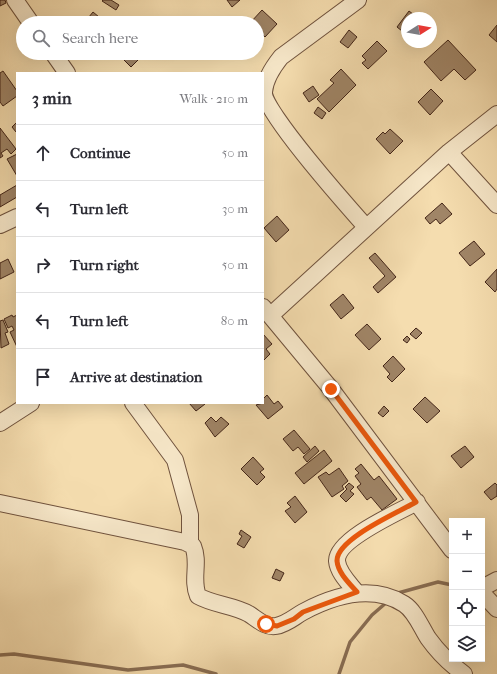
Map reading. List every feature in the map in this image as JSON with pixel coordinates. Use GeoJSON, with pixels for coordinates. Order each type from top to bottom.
{"type":"FeatureCollection","features":[{"type":"Feature","properties":{"kind":"street"},"geometry":{"type":"LineString","coordinates":[[15,0],[26,16]]}},
{"type":"Feature","properties":{"kind":"street"},"geometry":{"type":"LineString","coordinates":[[264,90],[272,69],[281,57],[358,0]]}},
{"type":"Feature","properties":{"kind":"street"},"geometry":{"type":"LineString","coordinates":[[58,60],[66,72]]}},
{"type":"Feature","properties":{"kind":"street"},"geometry":{"type":"LineString","coordinates":[[264,95],[269,107],[301,150],[337,195],[366,227]]}},
{"type":"Feature","properties":{"kind":"street"},"geometry":{"type":"LineString","coordinates":[[449,546],[331,389],[267,311],[366,227],[449,152],[497,114]]}},
{"type":"Feature","properties":{"kind":"street"},"geometry":{"type":"LineString","coordinates":[[449,152],[497,205]]}},
{"type":"Feature","properties":{"kind":"street"},"geometry":{"type":"LineString","coordinates":[[0,225],[16,217]]}},
{"type":"Feature","properties":{"kind":"street"},"geometry":{"type":"LineString","coordinates":[[0,423],[29,404]]}},
{"type":"Feature","properties":{"kind":"street"},"geometry":{"type":"LineString","coordinates":[[134,404],[175,460],[190,516],[190,544]]}},
{"type":"Feature","properties":{"kind":"street"},"geometry":{"type":"LineString","coordinates":[[357,592],[343,575],[337,562],[340,550],[363,531],[416,502]]}},
{"type":"Feature","properties":{"kind":"street"},"geometry":{"type":"LineString","coordinates":[[0,503],[98,522],[190,544],[196,552],[194,578],[198,596],[243,611],[270,626],[277,626],[285,623],[303,612],[357,592],[386,596],[404,604],[439,652],[464,674]]}},
{"type":"Feature","properties":{"kind":"street"},"geometry":{"type":"LineString","coordinates":[[485,586],[497,580]]}},
{"type":"Feature","properties":{"kind":"street"},"geometry":{"type":"LineString","coordinates":[[485,596],[497,609]]}},
{"type":"Feature","properties":{"kind":"building"},"geometry":{"type":"Polygon","coordinates":[[[0,0],[5,0],[6,3],[0,6],[0,0]]]}},
{"type":"Feature","properties":{"kind":"building"},"geometry":{"type":"Polygon","coordinates":[[[111,0],[119,5],[116,10],[102,1],[111,0]]]}},
{"type":"Feature","properties":{"kind":"building"},"geometry":{"type":"Polygon","coordinates":[[[227,0],[240,0],[232,7],[227,0]]]}},
{"type":"Feature","properties":{"kind":"building"},"geometry":{"type":"Polygon","coordinates":[[[262,10],[277,24],[265,37],[264,16],[256,16],[262,10]]]}},
{"type":"Feature","properties":{"kind":"building"},"geometry":{"type":"Polygon","coordinates":[[[93,12],[98,16],[90,16],[93,12]]]}},
{"type":"Feature","properties":{"kind":"building"},"geometry":{"type":"Polygon","coordinates":[[[401,22],[401,30],[397,27],[401,22]]]}},
{"type":"Feature","properties":{"kind":"building"},"geometry":{"type":"Polygon","coordinates":[[[497,25],[497,42],[489,35],[497,25]]]}},
{"type":"Feature","properties":{"kind":"building"},"geometry":{"type":"Polygon","coordinates":[[[349,30],[357,37],[348,48],[340,42],[349,30]]]}},
{"type":"Feature","properties":{"kind":"building"},"geometry":{"type":"Polygon","coordinates":[[[448,40],[476,70],[465,80],[454,69],[441,81],[424,62],[448,40]]]}},
{"type":"Feature","properties":{"kind":"building"},"geometry":{"type":"Polygon","coordinates":[[[377,41],[387,51],[368,69],[362,63],[366,60],[362,56],[377,41]]]}},
{"type":"Feature","properties":{"kind":"building"},"geometry":{"type":"Polygon","coordinates":[[[124,60],[138,60],[131,67],[124,60]]]}},
{"type":"Feature","properties":{"kind":"building"},"geometry":{"type":"Polygon","coordinates":[[[341,69],[356,85],[329,112],[317,99],[334,83],[330,80],[341,69]]]}},
{"type":"Feature","properties":{"kind":"building"},"geometry":{"type":"Polygon","coordinates":[[[3,71],[16,90],[16,97],[3,106],[0,102],[0,73],[3,71]]]}},
{"type":"Feature","properties":{"kind":"building"},"geometry":{"type":"Polygon","coordinates":[[[313,86],[319,95],[309,102],[303,93],[313,86]]]}},
{"type":"Feature","properties":{"kind":"building"},"geometry":{"type":"Polygon","coordinates":[[[431,89],[443,101],[430,115],[418,102],[431,89]]]}},
{"type":"Feature","properties":{"kind":"building"},"geometry":{"type":"Polygon","coordinates":[[[318,107],[326,113],[322,119],[314,113],[318,107]]]}},
{"type":"Feature","properties":{"kind":"building"},"geometry":{"type":"Polygon","coordinates":[[[16,123],[16,132],[12,127],[16,123]]]}},
{"type":"Feature","properties":{"kind":"building"},"geometry":{"type":"Polygon","coordinates":[[[0,128],[16,149],[11,154],[7,149],[1,153],[3,156],[0,158],[0,128]]]}},
{"type":"Feature","properties":{"kind":"building"},"geometry":{"type":"Polygon","coordinates":[[[390,129],[403,141],[390,154],[376,139],[383,132],[385,134],[390,129]]]}},
{"type":"Feature","properties":{"kind":"building"},"geometry":{"type":"Polygon","coordinates":[[[16,154],[16,174],[7,159],[16,154]]]}},
{"type":"Feature","properties":{"kind":"building"},"geometry":{"type":"Polygon","coordinates":[[[16,186],[16,198],[0,207],[0,195],[16,186]]]}},
{"type":"Feature","properties":{"kind":"building"},"geometry":{"type":"Polygon","coordinates":[[[442,203],[452,214],[440,224],[436,219],[430,224],[425,218],[442,203]]]}},
{"type":"Feature","properties":{"kind":"building"},"geometry":{"type":"Polygon","coordinates":[[[277,216],[289,230],[276,242],[264,228],[277,216]]]}},
{"type":"Feature","properties":{"kind":"building"},"geometry":{"type":"Polygon","coordinates":[[[474,241],[485,254],[470,266],[459,253],[474,241]]]}},
{"type":"Feature","properties":{"kind":"building"},"geometry":{"type":"Polygon","coordinates":[[[375,253],[396,277],[378,293],[373,287],[385,276],[369,258],[375,253]]]}},
{"type":"Feature","properties":{"kind":"building"},"geometry":{"type":"Polygon","coordinates":[[[8,259],[14,272],[0,279],[0,263],[8,259]]]}},
{"type":"Feature","properties":{"kind":"building"},"geometry":{"type":"Polygon","coordinates":[[[497,269],[497,289],[495,292],[485,282],[497,269]]]}},
{"type":"Feature","properties":{"kind":"building"},"geometry":{"type":"Polygon","coordinates":[[[343,294],[354,308],[341,319],[330,305],[343,294]]]}},
{"type":"Feature","properties":{"kind":"building"},"geometry":{"type":"Polygon","coordinates":[[[12,315],[13,317],[16,316],[16,345],[10,332],[14,330],[12,326],[8,328],[4,319],[12,315]]]}},
{"type":"Feature","properties":{"kind":"building"},"geometry":{"type":"Polygon","coordinates":[[[3,320],[8,332],[5,333],[9,344],[1,348],[0,321],[3,320]]]}},
{"type":"Feature","properties":{"kind":"building"},"geometry":{"type":"Polygon","coordinates":[[[367,324],[381,339],[369,350],[355,335],[367,324]]]}},
{"type":"Feature","properties":{"kind":"building"},"geometry":{"type":"Polygon","coordinates":[[[416,328],[422,333],[416,339],[410,334],[416,328]]]}},
{"type":"Feature","properties":{"kind":"building"},"geometry":{"type":"Polygon","coordinates":[[[264,335],[272,344],[266,349],[270,354],[264,360],[264,335]]]}},
{"type":"Feature","properties":{"kind":"building"},"geometry":{"type":"Polygon","coordinates":[[[407,336],[410,339],[407,343],[403,340],[407,336]]]}},
{"type":"Feature","properties":{"kind":"building"},"geometry":{"type":"Polygon","coordinates":[[[393,356],[405,369],[392,382],[387,377],[390,374],[383,366],[393,356]]]}},
{"type":"Feature","properties":{"kind":"building"},"geometry":{"type":"Polygon","coordinates":[[[267,395],[274,404],[278,401],[283,407],[268,419],[256,405],[264,404],[264,398],[267,395]]]}},
{"type":"Feature","properties":{"kind":"building"},"geometry":{"type":"Polygon","coordinates":[[[425,397],[440,411],[427,423],[413,409],[425,397]]]}},
{"type":"Feature","properties":{"kind":"building"},"geometry":{"type":"Polygon","coordinates":[[[190,404],[205,404],[196,411],[190,404]]]}},
{"type":"Feature","properties":{"kind":"building"},"geometry":{"type":"Polygon","coordinates":[[[384,406],[389,411],[383,417],[378,413],[384,406]]]}},
{"type":"Feature","properties":{"kind":"building"},"geometry":{"type":"Polygon","coordinates":[[[211,417],[216,422],[221,417],[229,424],[215,437],[205,423],[211,417]]]}},
{"type":"Feature","properties":{"kind":"building"},"geometry":{"type":"Polygon","coordinates":[[[294,430],[310,449],[304,454],[298,447],[293,451],[283,439],[294,430]]]}},
{"type":"Feature","properties":{"kind":"building"},"geometry":{"type":"Polygon","coordinates":[[[315,446],[319,451],[307,462],[303,457],[315,446]]]}},
{"type":"Feature","properties":{"kind":"building"},"geometry":{"type":"Polygon","coordinates":[[[465,446],[474,457],[461,468],[451,456],[465,446]]]}},
{"type":"Feature","properties":{"kind":"building"},"geometry":{"type":"Polygon","coordinates":[[[324,450],[332,461],[304,484],[295,473],[324,450]]]}},
{"type":"Feature","properties":{"kind":"building"},"geometry":{"type":"Polygon","coordinates":[[[253,457],[264,469],[260,472],[265,477],[257,485],[241,469],[253,457]]]}},
{"type":"Feature","properties":{"kind":"building"},"geometry":{"type":"Polygon","coordinates":[[[361,464],[374,480],[379,476],[397,499],[382,510],[371,497],[367,500],[357,487],[361,484],[355,476],[359,473],[355,469],[361,464]]]}},
{"type":"Feature","properties":{"kind":"building"},"geometry":{"type":"Polygon","coordinates":[[[339,468],[348,481],[342,486],[344,489],[332,497],[318,477],[326,472],[329,475],[339,468]]]}},
{"type":"Feature","properties":{"kind":"building"},"geometry":{"type":"Polygon","coordinates":[[[349,483],[354,487],[350,491],[354,494],[346,502],[340,496],[347,489],[345,487],[349,483]]]}},
{"type":"Feature","properties":{"kind":"building"},"geometry":{"type":"Polygon","coordinates":[[[495,483],[497,485],[497,496],[491,500],[484,492],[495,483]]]}},
{"type":"Feature","properties":{"kind":"building"},"geometry":{"type":"Polygon","coordinates":[[[295,496],[307,512],[295,523],[285,511],[291,507],[287,503],[295,496]]]}},
{"type":"Feature","properties":{"kind":"building"},"geometry":{"type":"Polygon","coordinates":[[[241,530],[251,537],[244,548],[237,544],[242,536],[239,534],[241,530]]]}},
{"type":"Feature","properties":{"kind":"building"},"geometry":{"type":"Polygon","coordinates":[[[276,569],[284,573],[280,581],[272,578],[276,569]]]}},
{"type":"Feature","properties":{"kind":"waterway"},"geometry":{"type":"LineString","coordinates":[[395,595],[438,582],[449,584]]}},
{"type":"Feature","properties":{"kind":"waterway"},"geometry":{"type":"LineString","coordinates":[[339,674],[350,642],[372,615],[387,602]]}},
{"type":"Feature","properties":{"kind":"waterway"},"geometry":{"type":"LineString","coordinates":[[0,655],[14,654],[128,670],[183,665],[216,674]]}},
{"type":"Feature","properties":{"kind":"route"},"geometry":{"type":"LineString","coordinates":[[266,624],[270,626],[277,626],[294,619],[303,612],[357,592],[343,575],[337,562],[340,550],[349,541],[363,531],[416,502],[331,389]]}}]}
